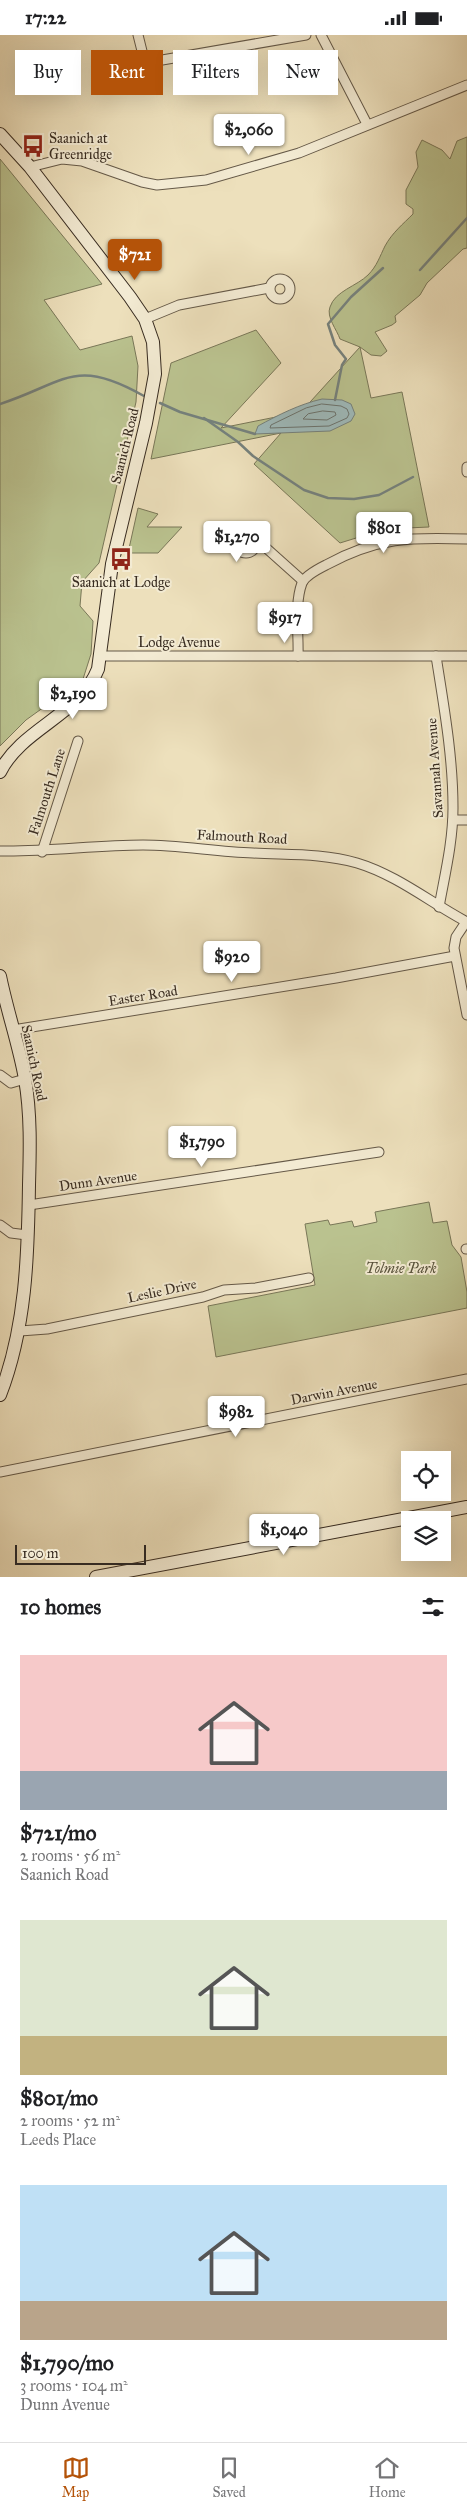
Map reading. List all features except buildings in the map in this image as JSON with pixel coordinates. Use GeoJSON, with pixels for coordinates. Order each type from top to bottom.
{"type":"FeatureCollection","features":[{"type":"Feature","properties":{"kind":"main road","name":"Saanich Road"},"geometry":{"type":"LineString","coordinates":[[0,134],[30,167],[145,319],[155,356],[152,398],[112,564],[101,655],[93,680],[80,697],[28,739],[0,772]]}},
{"type":"Feature","properties":{"kind":"main road","name":"Saanich Road"},"geometry":{"type":"LineString","coordinates":[[0,976],[25,1079],[29,1111],[29,1205],[20,1331],[4,1373],[0,1395]]}},
{"type":"Feature","properties":{"kind":"main road"},"geometry":{"type":"LineString","coordinates":[[96,1577],[467,1507]]}},
{"type":"Feature","properties":{"kind":"street"},"geometry":{"type":"LineString","coordinates":[[138,35],[145,63],[306,35]]}},
{"type":"Feature","properties":{"kind":"street"},"geometry":{"type":"LineString","coordinates":[[321,35],[367,124]]}},
{"type":"Feature","properties":{"kind":"street"},"geometry":{"type":"LineString","coordinates":[[30,167],[62,159],[82,161],[142,182],[157,185],[206,180],[299,153],[467,85]]}},
{"type":"Feature","properties":{"kind":"street"},"geometry":{"type":"LineString","coordinates":[[145,319],[179,305],[269,288]]}},
{"type":"Feature","properties":{"kind":"street"},"geometry":{"type":"LineString","coordinates":[[467,467],[467,472]]}},
{"type":"Feature","properties":{"kind":"street"},"geometry":{"type":"LineString","coordinates":[[298,656],[299,595],[303,581],[345,554],[371,544],[408,539],[467,539]]}},
{"type":"Feature","properties":{"kind":"street"},"geometry":{"type":"LineString","coordinates":[[256,545],[265,547],[303,581]]}},
{"type":"Feature","properties":{"kind":"street","name":"Lodge Avenue"},"geometry":{"type":"LineString","coordinates":[[101,655],[467,657]]}},
{"type":"Feature","properties":{"kind":"street","name":"Savannah Avenue"},"geometry":{"type":"LineString","coordinates":[[436,656],[448,731],[452,820],[439,907]]}},
{"type":"Feature","properties":{"kind":"street","name":"Falmouth Lane"},"geometry":{"type":"LineString","coordinates":[[42,852],[78,741]]}},
{"type":"Feature","properties":{"kind":"street"},"geometry":{"type":"LineString","coordinates":[[452,820],[467,820]]}},
{"type":"Feature","properties":{"kind":"street","name":"Falmouth Road"},"geometry":{"type":"LineString","coordinates":[[0,851],[42,852],[89,846],[146,845],[254,853],[305,853],[359,864],[384,874],[466,922]]}},
{"type":"Feature","properties":{"kind":"street"},"geometry":{"type":"LineString","coordinates":[[466,922],[455,942],[455,956],[467,1015]]}},
{"type":"Feature","properties":{"kind":"street","name":"Easter Road"},"geometry":{"type":"LineString","coordinates":[[13,1031],[336,979],[455,956]]}},
{"type":"Feature","properties":{"kind":"street"},"geometry":{"type":"LineString","coordinates":[[0,1075],[11,1083],[25,1079]]}},
{"type":"Feature","properties":{"kind":"street","name":"Dunn Avenue"},"geometry":{"type":"LineString","coordinates":[[29,1205],[379,1152]]}},
{"type":"Feature","properties":{"kind":"street"},"geometry":{"type":"LineString","coordinates":[[0,1225],[11,1233],[27,1235]]}},
{"type":"Feature","properties":{"kind":"street","name":"Leslie Drive"},"geometry":{"type":"LineString","coordinates":[[20,1331],[53,1328],[203,1297],[224,1290],[256,1288],[309,1278]]}},
{"type":"Feature","properties":{"kind":"street","name":"Darwin Avenue"},"geometry":{"type":"LineString","coordinates":[[0,1472],[467,1379]]}},
{"type":"Feature","properties":{"kind":"green space"},"geometry":{"type":"Polygon","coordinates":[[[467,137],[467,248],[463,249],[427,283],[420,295],[395,316],[396,322],[375,332],[387,351],[381,356],[371,355],[360,347],[340,339],[329,315],[333,301],[341,293],[371,272],[391,237],[413,214],[413,209],[406,204],[406,190],[418,167],[416,152],[422,140],[442,150],[450,159],[457,141],[467,137]]]}},
{"type":"Feature","properties":{"kind":"green space"},"geometry":{"type":"Polygon","coordinates":[[[0,159],[102,284],[44,300],[80,350],[132,336],[138,366],[136,402],[99,563],[82,582],[80,606],[93,621],[91,654],[83,679],[26,720],[0,746],[0,159]]]}},
{"type":"Feature","properties":{"kind":"green space"},"geometry":{"type":"Polygon","coordinates":[[[256,330],[281,363],[221,428],[301,412],[360,347],[371,398],[402,392],[429,527],[385,529],[340,543],[254,464],[281,433],[151,459],[171,363],[256,330]]]}},
{"type":"Feature","properties":{"kind":"green space"},"geometry":{"type":"Polygon","coordinates":[[[138,508],[158,514],[147,527],[182,527],[158,553],[128,553],[138,508]]]}},
{"type":"Feature","properties":{"kind":"green space","name":"Tolmie Park"},"geometry":{"type":"Polygon","coordinates":[[[429,1202],[433,1223],[447,1221],[452,1245],[461,1257],[467,1292],[467,1308],[216,1357],[208,1306],[315,1285],[305,1224],[328,1220],[330,1225],[352,1221],[354,1227],[377,1222],[375,1212],[429,1202]]]}},
{"type":"Feature","properties":{"kind":"water"},"geometry":{"type":"Polygon","coordinates":[[[322,399],[342,400],[351,404],[355,414],[351,421],[330,431],[255,434],[258,426],[297,407],[322,399]]]}},
{"type":"Feature","properties":{"kind":"waterway"},"geometry":{"type":"LineString","coordinates":[[420,270],[467,218]]}},
{"type":"Feature","properties":{"kind":"waterway"},"geometry":{"type":"LineString","coordinates":[[335,400],[342,365],[346,359],[335,345],[328,324],[351,297],[383,268]]}},
{"type":"Feature","properties":{"kind":"waterway"},"geometry":{"type":"LineString","coordinates":[[0,404],[70,377],[85,375],[101,377],[144,396]]}},
{"type":"Feature","properties":{"kind":"waterway"},"geometry":{"type":"LineString","coordinates":[[160,403],[180,412],[255,434]]}},
{"type":"Feature","properties":{"kind":"waterway"},"geometry":{"type":"LineString","coordinates":[[204,418],[238,442],[253,456],[304,490],[328,498],[354,499],[379,495],[413,477]]}},
{"type":"Feature","properties":{"kind":"place","name":"Saanich at Greenridge"},"geometry":{"type":"Point","coordinates":[33,146]}},
{"type":"Feature","properties":{"kind":"place","name":"Saanich at Lodge"},"geometry":{"type":"Point","coordinates":[121,559]}}]}
